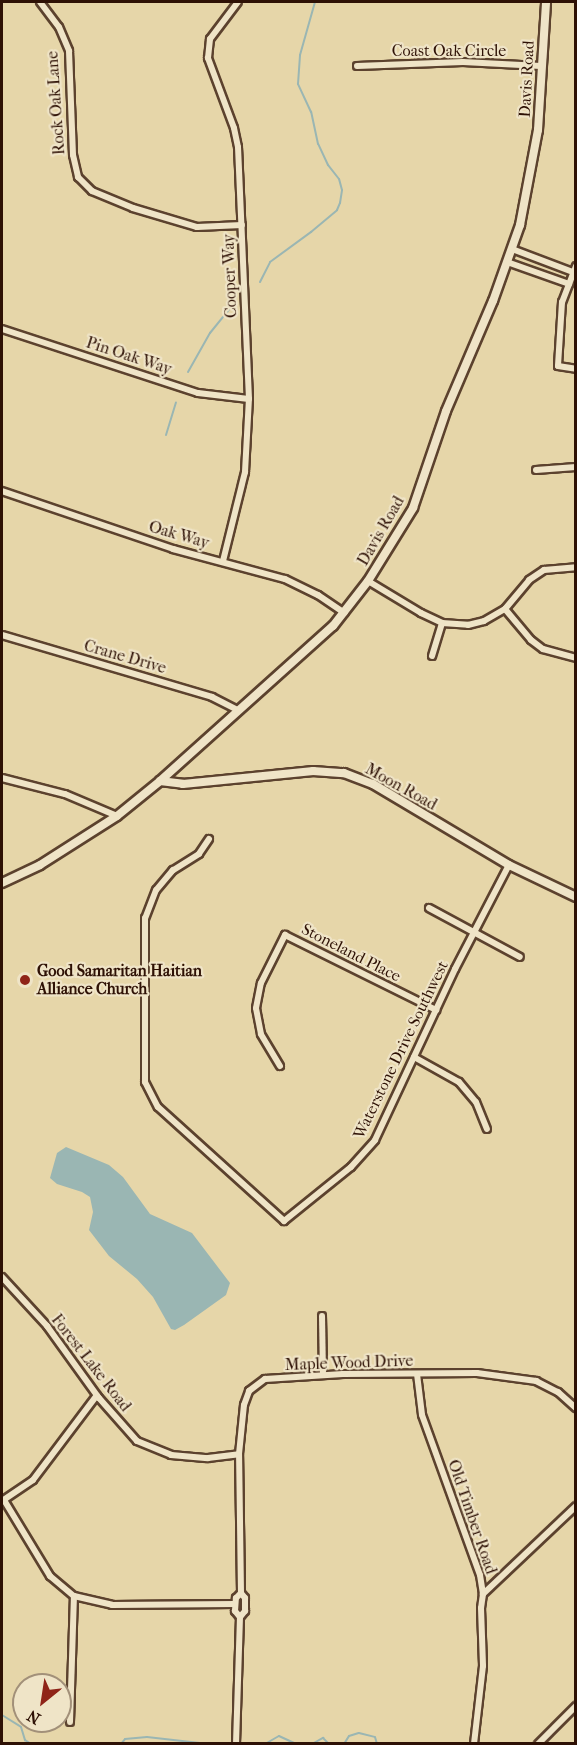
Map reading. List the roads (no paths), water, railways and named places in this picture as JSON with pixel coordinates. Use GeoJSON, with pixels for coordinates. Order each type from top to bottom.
{"type":"FeatureCollection","features":[{"type":"Feature","properties":{"kind":"street","name":"Rock Oak Lane"},"geometry":{"type":"LineString","coordinates":[[40,2],[59,27],[69,51],[73,156],[78,177],[92,191],[143,211],[197,227],[242,225]]}},
{"type":"Feature","properties":{"kind":"street","name":"Cooper Way"},"geometry":{"type":"LineString","coordinates":[[223,561],[245,472],[249,399],[238,147],[234,128],[208,58],[210,39],[238,2]]}},
{"type":"Feature","properties":{"kind":"street","name":"Davis Road"},"geometry":{"type":"LineString","coordinates":[[2,882],[40,865],[117,816],[160,781],[345,614],[368,581],[412,508],[446,411],[520,225],[538,130],[546,2]]}},
{"type":"Feature","properties":{"kind":"street","name":"Coast Oak Circle"},"geometry":{"type":"LineString","coordinates":[[357,66],[463,63],[541,66]]}},
{"type":"Feature","properties":{"kind":"street"},"geometry":{"type":"LineString","coordinates":[[512,249],[574,269],[562,302],[558,366],[576,369]]}},
{"type":"Feature","properties":{"kind":"street"},"geometry":{"type":"LineString","coordinates":[[507,261],[569,284]]}},
{"type":"Feature","properties":{"kind":"street","name":"Pin Oak Way"},"geometry":{"type":"LineString","coordinates":[[2,329],[198,393],[249,399]]}},
{"type":"Feature","properties":{"kind":"street"},"geometry":{"type":"LineString","coordinates":[[536,470],[576,467]]}},
{"type":"Feature","properties":{"kind":"street","name":"Oak Way"},"geometry":{"type":"LineString","coordinates":[[2,491],[173,549],[285,579],[318,595],[345,614]]}},
{"type":"Feature","properties":{"kind":"street"},"geometry":{"type":"LineString","coordinates":[[368,581],[442,623],[468,625],[484,621],[505,609],[537,574],[553,568],[576,567]]}},
{"type":"Feature","properties":{"kind":"street"},"geometry":{"type":"LineString","coordinates":[[505,609],[531,640],[543,649],[576,658]]}},
{"type":"Feature","properties":{"kind":"street"},"geometry":{"type":"LineString","coordinates":[[432,656],[442,623]]}},
{"type":"Feature","properties":{"kind":"street","name":"Crane Drive"},"geometry":{"type":"LineString","coordinates":[[2,635],[212,697],[238,710]]}},
{"type":"Feature","properties":{"kind":"street","name":"Moon Road"},"geometry":{"type":"LineString","coordinates":[[160,781],[183,784],[313,771],[344,773],[373,784],[509,865],[576,897]]}},
{"type":"Feature","properties":{"kind":"street"},"geometry":{"type":"LineString","coordinates":[[2,777],[65,794],[117,816]]}},
{"type":"Feature","properties":{"kind":"street","name":"Waterstone Drive Southwest"},"geometry":{"type":"LineString","coordinates":[[209,839],[199,854],[173,870],[156,890],[145,918],[145,1082],[158,1107],[284,1221],[351,1167],[375,1140],[474,932],[509,865]]}},
{"type":"Feature","properties":{"kind":"street"},"geometry":{"type":"LineString","coordinates":[[429,908],[520,957]]}},
{"type":"Feature","properties":{"kind":"street","name":"Stoneland Place"},"geometry":{"type":"LineString","coordinates":[[280,1066],[261,1034],[256,1008],[261,982],[285,935],[436,1010]]}},
{"type":"Feature","properties":{"kind":"street"},"geometry":{"type":"LineString","coordinates":[[414,1057],[459,1082],[476,1102],[487,1129]]}},
{"type":"Feature","properties":{"kind":"street","name":"Forest Lake Road"},"geometry":{"type":"LineString","coordinates":[[3,1281],[47,1326],[97,1395],[137,1441],[171,1455],[208,1458],[239,1454]]}},
{"type":"Feature","properties":{"kind":"street"},"geometry":{"type":"LineString","coordinates":[[322,1316],[323,1375]]}},
{"type":"Feature","properties":{"kind":"street","name":"Maple Wood Drive"},"geometry":{"type":"LineString","coordinates":[[240,1617],[235,1611],[235,1604],[241,1593],[239,1454],[244,1405],[249,1391],[265,1379],[323,1375],[477,1373],[537,1381],[558,1392],[576,1408]]}},
{"type":"Feature","properties":{"kind":"street","name":"Old Timber Road"},"geometry":{"type":"LineString","coordinates":[[417,1374],[422,1415],[480,1575],[483,1594],[481,1608],[483,1666],[474,1743]]}},
{"type":"Feature","properties":{"kind":"street"},"geometry":{"type":"LineString","coordinates":[[97,1395],[33,1480],[3,1501],[50,1576],[74,1596],[112,1605],[235,1604]]}},
{"type":"Feature","properties":{"kind":"street"},"geometry":{"type":"LineString","coordinates":[[483,1594],[576,1506]]}},
{"type":"Feature","properties":{"kind":"street","name":"Maple Wood Drive"},"geometry":{"type":"LineString","coordinates":[[236,1743],[240,1617],[245,1611],[245,1598],[241,1593]]}},
{"type":"Feature","properties":{"kind":"street"},"geometry":{"type":"LineString","coordinates":[[72,1673],[74,1596]]}},
{"type":"Feature","properties":{"kind":"street"},"geometry":{"type":"LineString","coordinates":[[538,1743],[576,1706]]}},
{"type":"Feature","properties":{"kind":"water"},"geometry":{"type":"Polygon","coordinates":[[[66,1147],[109,1165],[123,1177],[150,1214],[192,1233],[230,1283],[226,1295],[184,1325],[175,1330],[171,1329],[153,1297],[137,1279],[109,1256],[89,1230],[93,1212],[90,1197],[57,1184],[50,1178],[57,1153],[66,1147]]]}},
{"type":"Feature","properties":{"kind":"waterway"},"geometry":{"type":"LineString","coordinates":[[260,282],[270,262],[311,232],[337,210],[340,203],[342,190],[339,179],[328,165],[318,144],[311,112],[298,84],[300,55],[315,2]]}},
{"type":"Feature","properties":{"kind":"waterway"},"geometry":{"type":"LineString","coordinates":[[188,372],[210,333],[230,308]]}},
{"type":"Feature","properties":{"kind":"waterway"},"geometry":{"type":"LineString","coordinates":[[166,435],[176,402]]}},
{"type":"Feature","properties":{"kind":"waterway"},"geometry":{"type":"LineString","coordinates":[[2,1715],[21,1727],[25,1740],[31,1744]]}},
{"type":"Feature","properties":{"kind":"waterway"},"geometry":{"type":"LineString","coordinates":[[344,1744],[349,1736],[359,1733],[375,1737],[377,1744]]}},
{"type":"Feature","properties":{"kind":"waterway"},"geometry":{"type":"LineString","coordinates":[[265,1744],[279,1736],[296,1744]]}},
{"type":"Feature","properties":{"kind":"waterway"},"geometry":{"type":"LineString","coordinates":[[121,1744],[125,1739],[147,1737],[209,1744]]}},
{"type":"Feature","properties":{"kind":"waterway"},"geometry":{"type":"LineString","coordinates":[[312,1744],[323,1738],[329,1744]]}},
{"type":"Feature","properties":{"kind":"place","name":"Good Samaritan Haitian Alliance Church"},"geometry":{"type":"Point","coordinates":[25,980]}}]}
